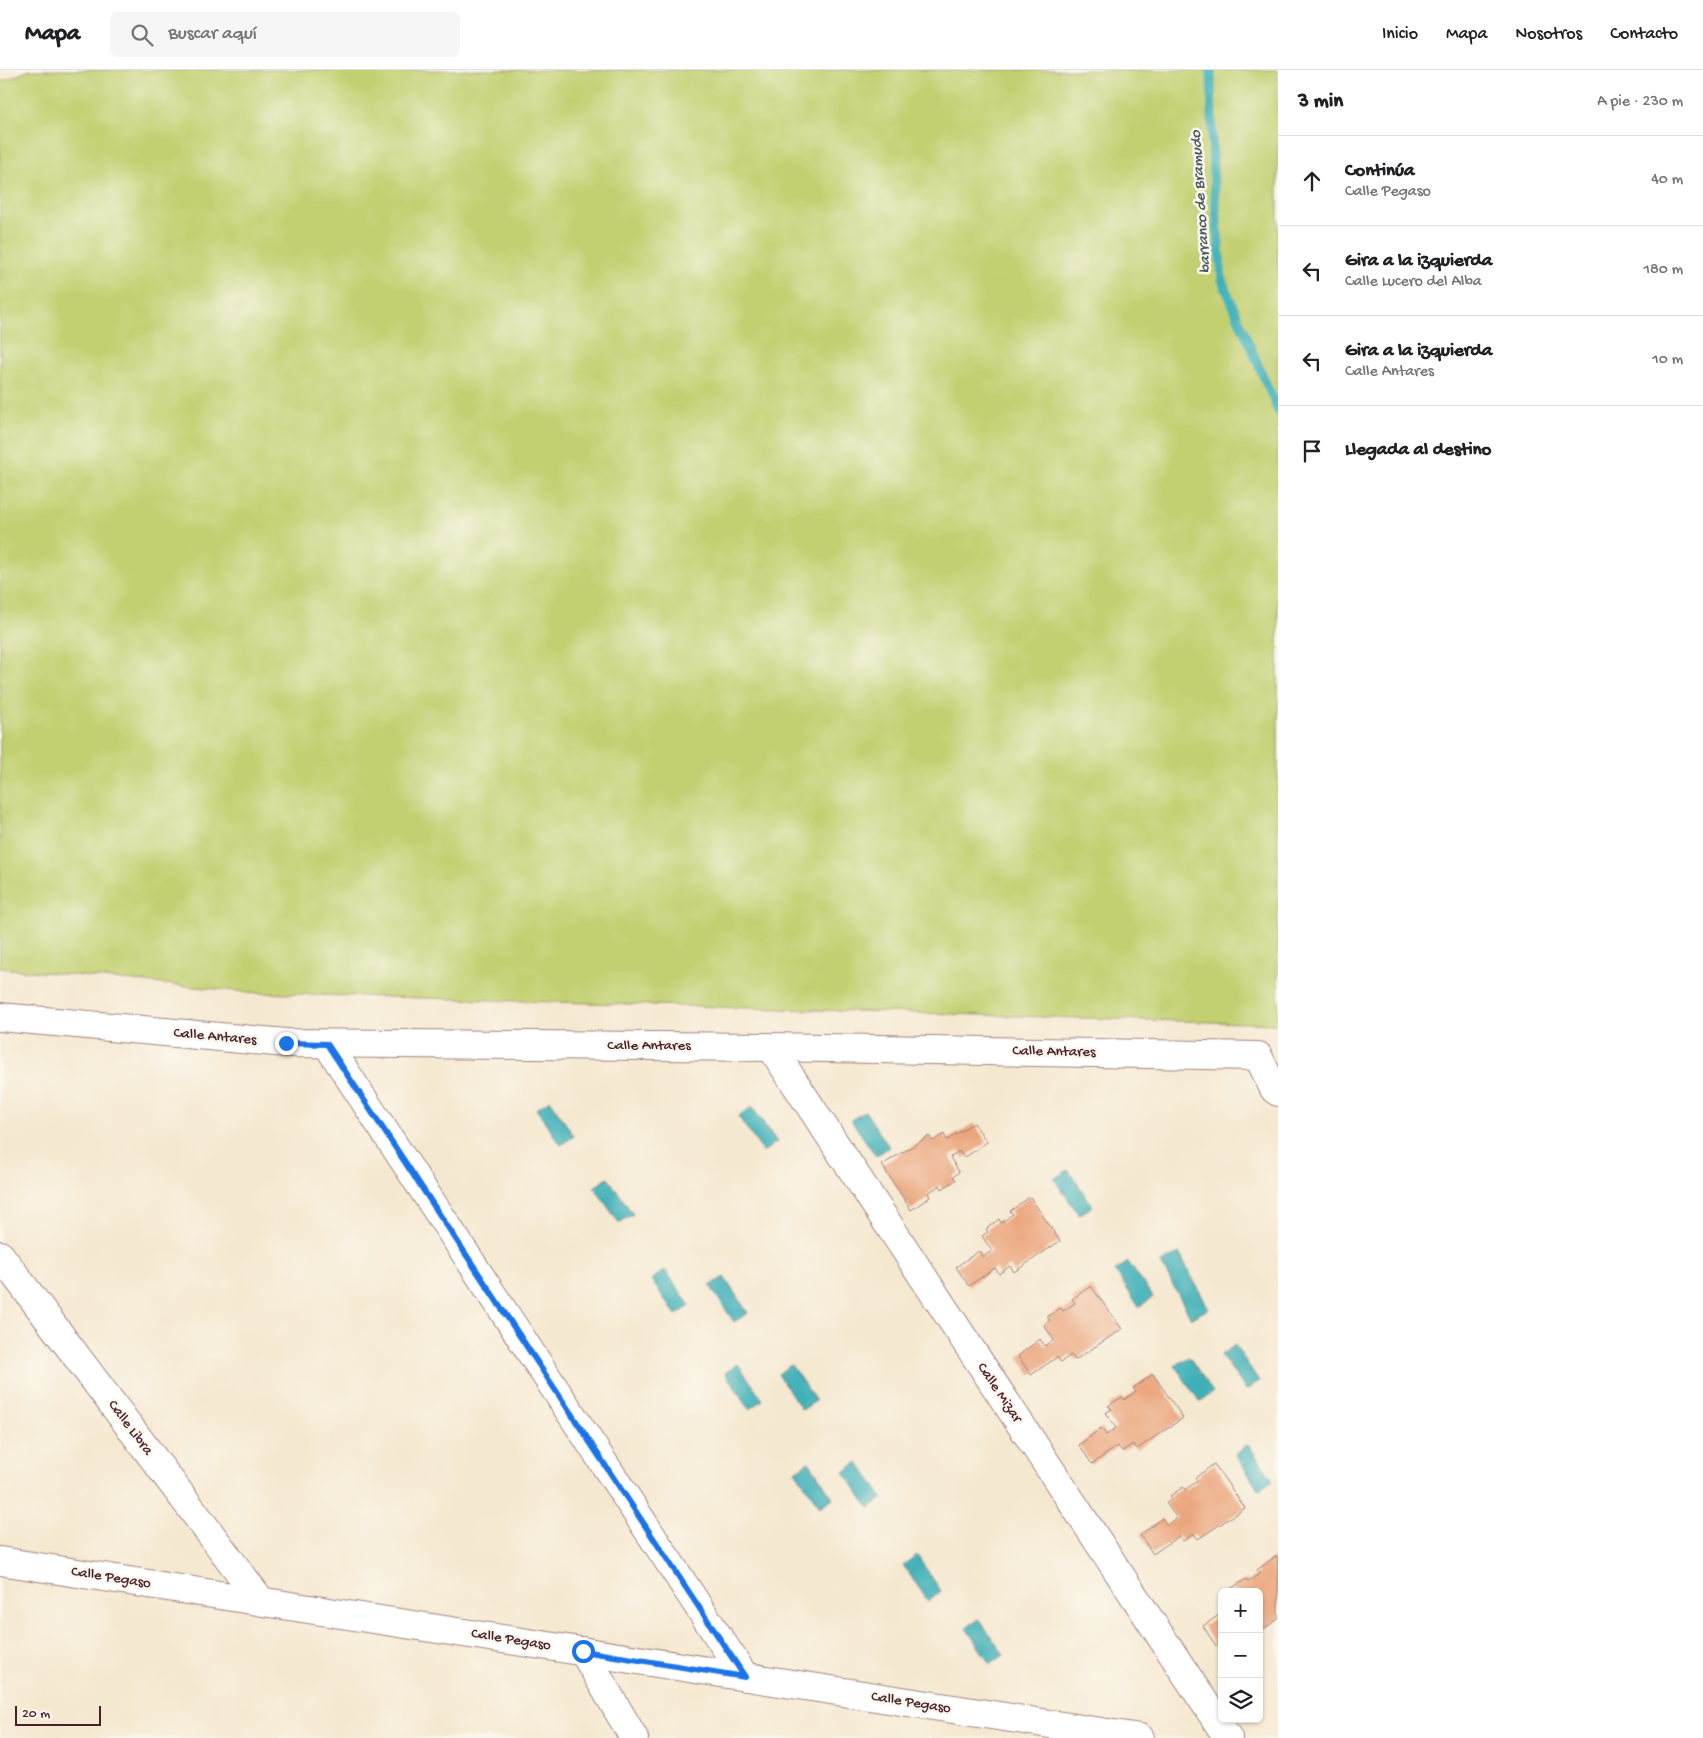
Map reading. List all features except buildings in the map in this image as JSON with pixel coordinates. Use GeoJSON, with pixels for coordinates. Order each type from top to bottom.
{"type":"FeatureCollection","features":[{"type":"Feature","properties":{"kind":"street","name":"Calle Antares"},"geometry":{"type":"LineString","coordinates":[[0,1017],[286,1043],[770,1047],[1258,1056],[1274,1089],[1278,1092]]}},
{"type":"Feature","properties":{"kind":"street"},"geometry":{"type":"LineString","coordinates":[[327,1044],[745,1677]]}},
{"type":"Feature","properties":{"kind":"street","name":"Calle Mizar"},"geometry":{"type":"LineString","coordinates":[[770,1047],[1228,1738]]}},
{"type":"Feature","properties":{"kind":"street","name":"Calle Libra"},"geometry":{"type":"LineString","coordinates":[[0,1255],[12,1286],[261,1601]]}},
{"type":"Feature","properties":{"kind":"street","name":"Calle Pegaso"},"geometry":{"type":"LineString","coordinates":[[0,1561],[1127,1737]]}},
{"type":"Feature","properties":{"kind":"street"},"geometry":{"type":"LineString","coordinates":[[583,1651],[634,1738]]}},
{"type":"Feature","properties":{"kind":"green space"},"geometry":{"type":"Polygon","coordinates":[[[30,70],[1278,70],[1278,1024],[257,993],[0,968],[0,82],[30,70]]]}},
{"type":"Feature","properties":{"kind":"water"},"geometry":{"type":"Polygon","coordinates":[[[550,1100],[574,1136],[561,1145],[536,1109],[550,1100]]]}},
{"type":"Feature","properties":{"kind":"water"},"geometry":{"type":"Polygon","coordinates":[[[752,1107],[777,1142],[763,1152],[738,1116],[752,1107]]]}},
{"type":"Feature","properties":{"kind":"water"},"geometry":{"type":"Polygon","coordinates":[[[865,1111],[889,1147],[876,1156],[851,1120],[865,1111]]]}},
{"type":"Feature","properties":{"kind":"water"},"geometry":{"type":"Polygon","coordinates":[[[1068,1170],[1093,1206],[1079,1215],[1054,1179],[1068,1170]]]}},
{"type":"Feature","properties":{"kind":"water"},"geometry":{"type":"Polygon","coordinates":[[[608,1178],[633,1214],[619,1223],[594,1187],[608,1178]]]}},
{"type":"Feature","properties":{"kind":"water"},"geometry":{"type":"Polygon","coordinates":[[[1179,1253],[1209,1309],[1191,1318],[1161,1263],[1179,1253]]]}},
{"type":"Feature","properties":{"kind":"water"},"geometry":{"type":"Polygon","coordinates":[[[1128,1262],[1153,1297],[1139,1307],[1115,1271],[1128,1262]]]}},
{"type":"Feature","properties":{"kind":"water"},"geometry":{"type":"Polygon","coordinates":[[[665,1270],[690,1306],[676,1315],[651,1280],[665,1270]]]}},
{"type":"Feature","properties":{"kind":"water"},"geometry":{"type":"Polygon","coordinates":[[[724,1277],[748,1313],[734,1322],[710,1286],[724,1277]]]}},
{"type":"Feature","properties":{"kind":"water"},"geometry":{"type":"Polygon","coordinates":[[[1235,1345],[1259,1381],[1246,1390],[1221,1355],[1235,1345]]]}},
{"type":"Feature","properties":{"kind":"water"},"geometry":{"type":"Polygon","coordinates":[[[1189,1357],[1213,1392],[1200,1402],[1175,1366],[1189,1357]]]}},
{"type":"Feature","properties":{"kind":"water"},"geometry":{"type":"Polygon","coordinates":[[[738,1364],[763,1400],[749,1409],[725,1373],[738,1364]]]}},
{"type":"Feature","properties":{"kind":"water"},"geometry":{"type":"Polygon","coordinates":[[[791,1365],[816,1401],[802,1410],[778,1374],[791,1365]]]}},
{"type":"Feature","properties":{"kind":"water"},"geometry":{"type":"Polygon","coordinates":[[[1248,1444],[1273,1480],[1259,1490],[1235,1454],[1248,1444]]]}},
{"type":"Feature","properties":{"kind":"water"},"geometry":{"type":"Polygon","coordinates":[[[809,1462],[833,1498],[820,1507],[795,1471],[809,1462]]]}},
{"type":"Feature","properties":{"kind":"water"},"geometry":{"type":"Polygon","coordinates":[[[858,1462],[883,1498],[869,1508],[844,1472],[858,1462]]]}},
{"type":"Feature","properties":{"kind":"water"},"geometry":{"type":"Polygon","coordinates":[[[917,1555],[941,1591],[928,1601],[903,1565],[917,1555]]]}},
{"type":"Feature","properties":{"kind":"water"},"geometry":{"type":"Polygon","coordinates":[[[979,1619],[1004,1655],[990,1664],[966,1628],[979,1619]]]}},
{"type":"Feature","properties":{"kind":"waterway","name":"barranco de Bramudo"},"geometry":{"type":"LineString","coordinates":[[1211,70],[1213,171],[1222,280],[1278,411]]}},
{"type":"Feature","properties":{"kind":"route"},"geometry":{"type":"LineString","coordinates":[[286,1043],[327,1044],[745,1677],[583,1651]]}}]}
